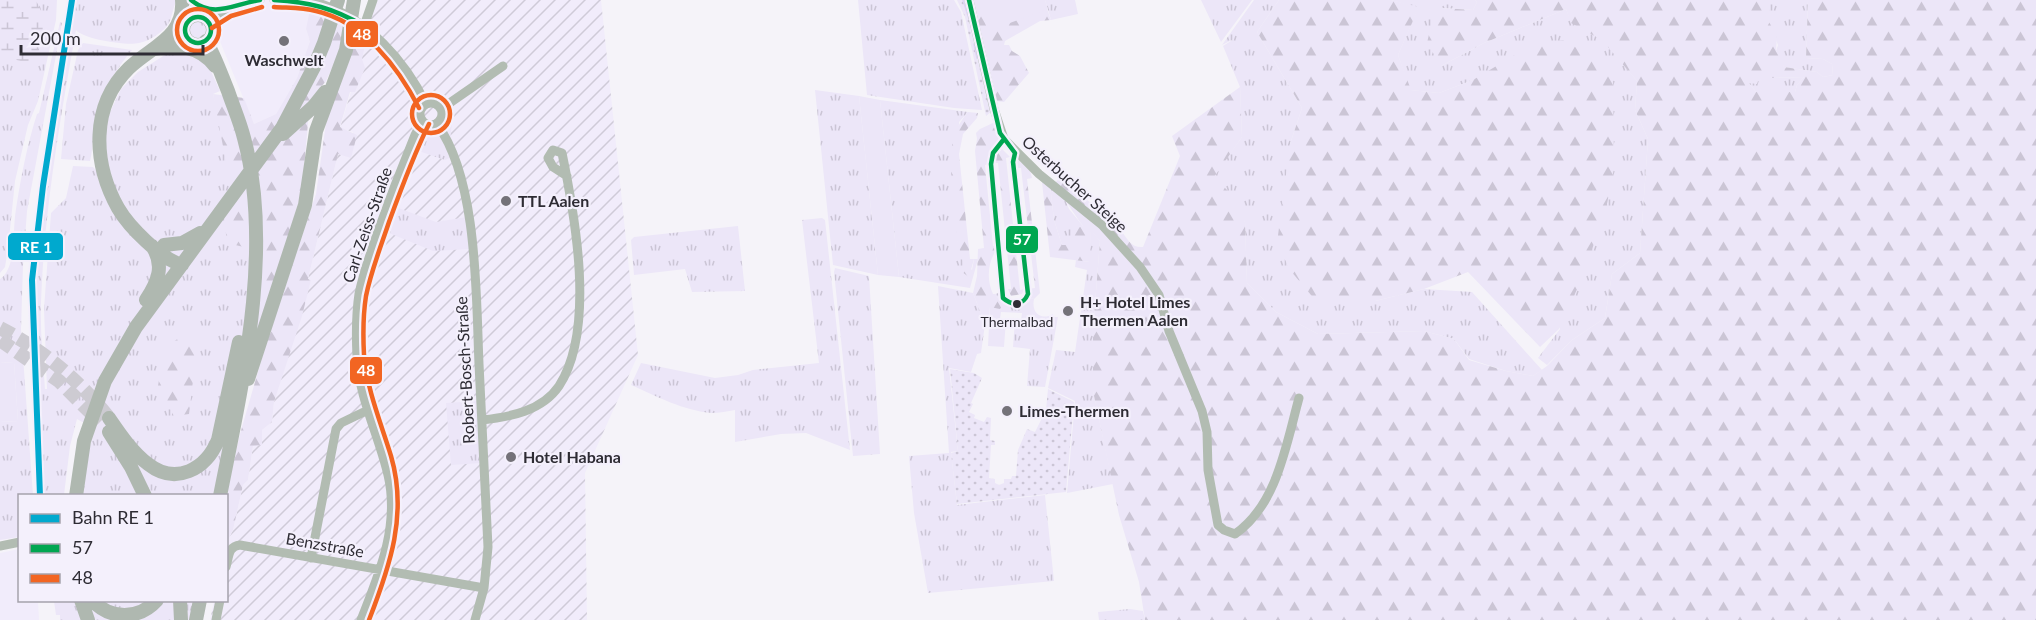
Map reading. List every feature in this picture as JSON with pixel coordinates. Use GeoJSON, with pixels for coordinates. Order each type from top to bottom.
{"type":"FeatureCollection","features":[{"type":"Feature","properties":{"kind":"highway"},"geometry":{"type":"LineString","coordinates":[[180,263],[125,219],[105,179],[100,162],[99,134],[103,113],[111,92],[122,76],[178,26],[182,15],[183,0]]}},
{"type":"Feature","properties":{"kind":"highway"},"geometry":{"type":"LineString","coordinates":[[140,309],[180,263],[268,149],[306,86],[332,20],[337,1]]}},
{"type":"Feature","properties":{"kind":"highway"},"geometry":{"type":"LineString","coordinates":[[236,416],[305,205],[316,130],[321,113],[357,27],[353,5]]}},
{"type":"Feature","properties":{"kind":"highway"},"geometry":{"type":"LineString","coordinates":[[152,49],[185,34]]}},
{"type":"Feature","properties":{"kind":"highway"},"geometry":{"type":"LineString","coordinates":[[206,40],[224,81],[244,138],[254,198],[255,267],[251,311],[236,416],[220,494]]}},
{"type":"Feature","properties":{"kind":"highway"},"geometry":{"type":"LineString","coordinates":[[152,49],[172,46],[194,49],[210,60],[224,81]]}},
{"type":"Feature","properties":{"kind":"highway"},"geometry":{"type":"LineString","coordinates":[[268,149],[313,106],[339,69]]}},
{"type":"Feature","properties":{"kind":"highway"},"geometry":{"type":"LineString","coordinates":[[76,494],[84,441],[105,381],[136,327],[200,233],[226,203]]}},
{"type":"Feature","properties":{"kind":"highway"},"geometry":{"type":"LineString","coordinates":[[157,245],[182,243],[200,233]]}},
{"type":"Feature","properties":{"kind":"highway"},"geometry":{"type":"LineString","coordinates":[[68,494],[74,449],[88,399],[115,345],[154,288],[159,275],[157,245]]}},
{"type":"Feature","properties":{"kind":"highway"},"geometry":{"type":"LineString","coordinates":[[144,494],[106,421],[151,466],[170,473],[190,472],[206,462],[213,452],[222,427],[255,267]]}},
{"type":"Feature","properties":{"kind":"highway"},"geometry":{"type":"LineString","coordinates":[[121,434],[152,494]]}},
{"type":"Feature","properties":{"kind":"highway"},"geometry":{"type":"LineString","coordinates":[[82,602],[88,620]]}},
{"type":"Feature","properties":{"kind":"highway"},"geometry":{"type":"LineString","coordinates":[[94,602],[103,612],[131,618],[150,608],[155,602]]}},
{"type":"Feature","properties":{"kind":"highway"},"geometry":{"type":"LineString","coordinates":[[171,602],[172,620]]}},
{"type":"Feature","properties":{"kind":"highway"},"geometry":{"type":"LineString","coordinates":[[180,602],[181,620]]}},
{"type":"Feature","properties":{"kind":"highway"},"geometry":{"type":"LineString","coordinates":[[196,620],[200,602]]}},
{"type":"Feature","properties":{"kind":"main road"},"geometry":{"type":"LineString","coordinates":[[183,0],[192,18]]}},
{"type":"Feature","properties":{"kind":"main road"},"geometry":{"type":"LineString","coordinates":[[201,17],[208,22],[211,34],[206,40],[194,43],[188,40],[185,34],[186,25],[192,18],[201,17]]}},
{"type":"Feature","properties":{"kind":"street"},"geometry":{"type":"LineString","coordinates":[[191,0],[196,6],[207,11],[228,9],[260,0]]}},
{"type":"Feature","properties":{"kind":"street"},"geometry":{"type":"LineString","coordinates":[[274,0],[321,4],[346,15],[357,27],[376,36],[406,69],[416,82],[426,104]]}},
{"type":"Feature","properties":{"kind":"street"},"geometry":{"type":"LineString","coordinates":[[357,27],[373,0]]}},
{"type":"Feature","properties":{"kind":"street","name":"Osterbucher Steige"},"geometry":{"type":"LineString","coordinates":[[969,0],[994,109],[1004,140],[1039,174],[1102,225],[1140,267],[1159,295],[1168,331],[1202,411],[1207,432],[1208,470],[1218,525],[1224,530],[1234,534],[1248,525],[1272,488],[1299,398]]}},
{"type":"Feature","properties":{"kind":"street"},"geometry":{"type":"LineString","coordinates":[[208,22],[228,9]]}},
{"type":"Feature","properties":{"kind":"street"},"geometry":{"type":"LineString","coordinates":[[441,109],[503,66]]}},
{"type":"Feature","properties":{"kind":"street"},"geometry":{"type":"LineString","coordinates":[[435,103],[441,109],[442,117],[437,124],[429,125],[422,122],[420,112],[426,104],[435,103]]}},
{"type":"Feature","properties":{"kind":"street","name":"Carl-Zeiss-Straße"},"geometry":{"type":"LineString","coordinates":[[361,620],[381,570],[389,538],[391,508],[388,477],[359,381],[357,317],[360,292],[389,201],[422,122]]}},
{"type":"Feature","properties":{"kind":"street","name":"Robert-Bosch-Straße"},"geometry":{"type":"LineString","coordinates":[[437,124],[449,143],[458,165],[470,221],[476,292],[488,547],[484,588],[475,620]]}},
{"type":"Feature","properties":{"kind":"street"},"geometry":{"type":"LineString","coordinates":[[482,420],[520,414],[546,399],[558,387],[569,364],[576,339],[579,299],[578,237],[567,176]]}},
{"type":"Feature","properties":{"kind":"street"},"geometry":{"type":"LineString","coordinates":[[311,558],[336,429],[341,423],[368,410]]}},
{"type":"Feature","properties":{"kind":"street"},"geometry":{"type":"LineString","coordinates":[[0,546],[18,542]]}},
{"type":"Feature","properties":{"kind":"street","name":"Benzstraße"},"geometry":{"type":"LineString","coordinates":[[228,560],[233,547],[240,545],[484,588]]}},
{"type":"Feature","properties":{"kind":"street"},"geometry":{"type":"LineString","coordinates":[[216,620],[220,602]]}},
{"type":"Feature","properties":{"kind":"shaded area"},"geometry":{"type":"Polygon","coordinates":[[[243,0],[328,0],[324,9],[306,29],[310,41],[297,78],[276,114],[254,124],[219,39],[220,22],[246,11],[243,0]]]}},
{"type":"Feature","properties":{"kind":"shaded area"},"geometry":{"type":"Polygon","coordinates":[[[369,0],[601,0],[638,355],[585,473],[587,620],[210,620],[214,602],[228,602],[228,540],[233,530],[243,485],[248,480],[253,446],[262,430],[272,422],[274,402],[311,280],[308,279],[338,154],[351,157],[353,132],[340,128],[365,45],[369,0]]]}},
{"type":"Feature","properties":{"kind":"shaded area"},"geometry":{"type":"Polygon","coordinates":[[[18,549],[18,602],[38,602],[39,620],[0,620],[0,553],[18,549]]]}},
{"type":"Feature","properties":{"kind":"green space"},"geometry":{"type":"Polygon","coordinates":[[[0,0],[57,0],[56,20],[38,101],[28,125],[15,181],[8,249],[5,267],[0,273],[0,0]]]}},
{"type":"Feature","properties":{"kind":"green space"},"geometry":{"type":"Polygon","coordinates":[[[0,0],[35,0],[43,22],[36,62],[25,62],[0,56],[0,0]]]}},
{"type":"Feature","properties":{"kind":"green space"},"geometry":{"type":"Polygon","coordinates":[[[76,0],[177,0],[167,26],[154,37],[143,42],[125,44],[105,41],[76,30],[45,234],[41,313],[45,389],[47,389],[44,309],[51,213],[66,198],[73,166],[93,167],[98,172],[109,114],[121,89],[138,72],[168,53],[186,53],[200,58],[210,69],[220,91],[213,94],[252,249],[264,316],[216,494],[81,494],[93,428],[77,419],[70,446],[64,494],[42,494],[36,390],[34,283],[43,201],[76,0]]]}},
{"type":"Feature","properties":{"kind":"green space"},"geometry":{"type":"Polygon","coordinates":[[[858,0],[954,0],[961,12],[982,110],[867,95],[858,0]]]}},
{"type":"Feature","properties":{"kind":"green space"},"geometry":{"type":"Polygon","coordinates":[[[957,0],[966,0],[992,111],[986,116],[965,17],[957,0]]]}},
{"type":"Feature","properties":{"kind":"green space"},"geometry":{"type":"Polygon","coordinates":[[[972,0],[1044,0],[1051,20],[1040,21],[1005,41],[1004,45],[1009,45],[1012,51],[1020,56],[1029,73],[1004,102],[995,101],[972,0]]]}},
{"type":"Feature","properties":{"kind":"green space"},"geometry":{"type":"Polygon","coordinates":[[[977,0],[1045,0],[1048,9],[988,31],[977,0]]]}},
{"type":"Feature","properties":{"kind":"green space"},"geometry":{"type":"Polygon","coordinates":[[[1045,0],[1075,0],[1078,14],[1051,20],[1045,0]]]}},
{"type":"Feature","properties":{"kind":"green space"},"geometry":{"type":"Polygon","coordinates":[[[1201,0],[1252,0],[1221,42],[1201,0]]]}},
{"type":"Feature","properties":{"kind":"green space"},"geometry":{"type":"Polygon","coordinates":[[[1254,0],[1279,0],[1257,32],[1302,108],[1290,144],[1375,301],[1424,289],[1472,292],[1542,370],[1533,376],[1506,371],[1469,359],[1454,339],[1424,331],[1318,334],[1276,312],[1247,283],[1245,222],[1213,177],[1242,137],[1240,87],[1223,46],[1234,39],[1222,45],[1254,0]]]}},
{"type":"Feature","properties":{"kind":"green space"},"geometry":{"type":"Polygon","coordinates":[[[1279,0],[1391,0],[1419,7],[1398,55],[1411,90],[1439,93],[1473,80],[1533,44],[1566,40],[1613,75],[1614,168],[1605,214],[1578,287],[1559,329],[1540,347],[1468,272],[1424,289],[1375,301],[1316,301],[1290,270],[1277,243],[1290,144],[1302,108],[1257,32],[1279,0]]]}},
{"type":"Feature","properties":{"kind":"green space"},"geometry":{"type":"Polygon","coordinates":[[[1391,0],[1475,0],[1477,2],[1473,10],[1441,8],[1441,66],[1484,43],[1566,9],[1572,23],[1603,40],[1637,81],[1635,110],[1648,139],[1640,253],[1612,274],[1605,318],[1572,340],[1547,365],[1538,358],[1560,329],[1473,80],[1439,93],[1410,90],[1398,55],[1418,8],[1391,0]]]}},
{"type":"Feature","properties":{"kind":"green space"},"geometry":{"type":"Polygon","coordinates":[[[1475,0],[1769,0],[1769,22],[1777,36],[1776,51],[1782,58],[1784,67],[1817,72],[1823,77],[1833,75],[1832,64],[1823,59],[1806,58],[1808,0],[2036,0],[2036,620],[1145,620],[1139,582],[1119,515],[1093,391],[1093,329],[1100,241],[1091,231],[1090,262],[1050,257],[1042,182],[1050,185],[1054,220],[1062,245],[1071,245],[1071,230],[1083,226],[1053,184],[1058,180],[1099,210],[1133,244],[1143,247],[1180,156],[1172,136],[1240,87],[1242,137],[1214,177],[1234,197],[1245,222],[1247,283],[1276,312],[1318,334],[1424,331],[1454,339],[1469,360],[1533,376],[1547,366],[1572,340],[1605,318],[1612,274],[1640,253],[1648,139],[1635,110],[1637,81],[1602,40],[1571,23],[1566,9],[1484,43],[1441,66],[1427,43],[1433,17],[1441,8],[1473,10],[1477,2],[1475,0]],[[1760,75],[1757,84],[1749,83],[1756,92],[1795,92],[1797,85],[1804,77],[1772,78],[1769,75],[1760,75]]]}},
{"type":"Feature","properties":{"kind":"green space"},"geometry":{"type":"Polygon","coordinates":[[[1769,0],[1808,0],[1806,58],[1823,59],[1832,64],[1833,75],[1823,77],[1817,72],[1784,67],[1776,51],[1778,45],[1769,22],[1769,0]]]}},
{"type":"Feature","properties":{"kind":"green space"},"geometry":{"type":"Polygon","coordinates":[[[311,5],[324,9],[344,22],[343,36],[338,55],[326,81],[310,100],[302,191],[264,316],[258,314],[252,249],[227,243],[224,216],[231,188],[213,94],[244,98],[254,124],[276,114],[297,78],[310,41],[306,29],[311,5]]]}},
{"type":"Feature","properties":{"kind":"green space"},"geometry":{"type":"Polygon","coordinates":[[[198,21],[204,24],[207,30],[204,36],[198,39],[192,36],[189,30],[192,24],[198,21]]]}},
{"type":"Feature","properties":{"kind":"green space"},"geometry":{"type":"Polygon","coordinates":[[[60,22],[62,23],[27,211],[23,266],[21,329],[33,494],[18,494],[18,537],[0,540],[0,422],[18,421],[14,362],[0,363],[0,279],[7,271],[12,257],[16,209],[25,161],[33,126],[39,113],[60,22]]]}},
{"type":"Feature","properties":{"kind":"green space"},"geometry":{"type":"Polygon","coordinates":[[[357,30],[365,36],[362,59],[365,68],[355,92],[350,92],[340,127],[357,135],[351,158],[338,154],[308,279],[311,280],[302,316],[274,402],[272,422],[262,430],[262,445],[253,446],[248,480],[243,485],[233,530],[228,540],[226,494],[240,434],[266,344],[316,194],[326,123],[348,64],[357,30]]]}},
{"type":"Feature","properties":{"kind":"green space"},"geometry":{"type":"Polygon","coordinates":[[[83,43],[132,50],[121,64],[103,96],[96,119],[90,161],[61,159],[66,104],[78,50],[83,43]]]}},
{"type":"Feature","properties":{"kind":"green space"},"geometry":{"type":"Polygon","coordinates":[[[1759,75],[1770,75],[1772,78],[1804,77],[1797,85],[1795,92],[1756,92],[1749,83],[1759,75]]]}},
{"type":"Feature","properties":{"kind":"green space"},"geometry":{"type":"Polygon","coordinates":[[[815,90],[859,96],[878,275],[833,265],[815,90]]]}},
{"type":"Feature","properties":{"kind":"green space"},"geometry":{"type":"Polygon","coordinates":[[[859,96],[880,100],[899,277],[878,275],[859,96]]]}},
{"type":"Feature","properties":{"kind":"green space"},"geometry":{"type":"Polygon","coordinates":[[[880,100],[968,112],[959,122],[957,240],[965,262],[972,270],[974,259],[978,259],[970,288],[899,277],[880,100]]]}},
{"type":"Feature","properties":{"kind":"green space"},"geometry":{"type":"Polygon","coordinates":[[[454,101],[451,142],[454,156],[445,160],[410,148],[425,124],[434,125],[440,121],[443,113],[441,109],[454,101]]]}},
{"type":"Feature","properties":{"kind":"green space"},"geometry":{"type":"Polygon","coordinates":[[[968,112],[978,113],[977,118],[963,134],[959,154],[970,259],[974,259],[969,277],[962,272],[963,260],[956,238],[956,214],[951,174],[955,135],[968,112]]]}},
{"type":"Feature","properties":{"kind":"green space"},"geometry":{"type":"Polygon","coordinates":[[[995,122],[1000,138],[991,151],[988,164],[985,165],[993,246],[997,246],[990,265],[989,276],[993,294],[1003,305],[1000,309],[990,307],[989,318],[982,316],[973,293],[977,276],[978,249],[984,248],[975,151],[976,133],[995,122]]]}},
{"type":"Feature","properties":{"kind":"green space"},"geometry":{"type":"Polygon","coordinates":[[[1002,149],[1010,157],[1006,158],[1020,290],[1024,289],[1022,294],[1011,296],[1008,289],[1011,289],[998,163],[994,163],[996,155],[1002,149]]]}},
{"type":"Feature","properties":{"kind":"green space"},"geometry":{"type":"Polygon","coordinates":[[[1017,159],[1030,170],[1032,178],[1027,179],[1040,293],[1034,299],[1027,297],[1027,289],[1035,288],[1021,168],[1017,168],[1017,159]]]}},
{"type":"Feature","properties":{"kind":"green space"},"geometry":{"type":"Polygon","coordinates":[[[1050,185],[1064,197],[1069,209],[1083,226],[1071,245],[1062,245],[1054,220],[1050,185]]]}},
{"type":"Feature","properties":{"kind":"green space"},"geometry":{"type":"Polygon","coordinates":[[[393,206],[436,222],[467,217],[470,249],[433,251],[384,231],[393,206]]]}},
{"type":"Feature","properties":{"kind":"green space"},"geometry":{"type":"Polygon","coordinates":[[[822,218],[825,220],[850,450],[806,433],[781,434],[735,442],[735,410],[702,412],[670,402],[631,385],[641,363],[715,378],[738,375],[753,370],[819,363],[802,220],[822,218]]]}},
{"type":"Feature","properties":{"kind":"green space"},"geometry":{"type":"Polygon","coordinates":[[[738,226],[745,291],[692,292],[685,269],[634,275],[631,240],[634,237],[738,226]]]}},
{"type":"Feature","properties":{"kind":"green space"},"geometry":{"type":"Polygon","coordinates":[[[1091,230],[1100,241],[1093,329],[1093,391],[1113,484],[1067,493],[1075,401],[1048,388],[1056,350],[1075,352],[1087,270],[1075,267],[1076,260],[1089,262],[1091,230]]]}},
{"type":"Feature","properties":{"kind":"green space"},"geometry":{"type":"Polygon","coordinates":[[[835,268],[869,276],[880,454],[853,456],[835,268]]]}},
{"type":"Feature","properties":{"kind":"green space"},"geometry":{"type":"Polygon","coordinates":[[[938,286],[973,293],[982,316],[986,317],[981,353],[977,354],[971,372],[949,368],[958,451],[951,452],[957,505],[1045,495],[1054,581],[928,593],[914,513],[909,456],[949,453],[938,286]]]}},
{"type":"Feature","properties":{"kind":"green space"},"geometry":{"type":"Polygon","coordinates":[[[1002,292],[1009,303],[1020,303],[1027,297],[1034,299],[1034,308],[1038,314],[1045,317],[1053,314],[1053,317],[1058,317],[1045,387],[1027,386],[1030,349],[1013,347],[1015,320],[1021,320],[1022,313],[1001,312],[1000,319],[1006,320],[1004,347],[988,346],[990,307],[1003,305],[995,294],[1002,292]]]}},
{"type":"Feature","properties":{"kind":"green space"},"geometry":{"type":"Polygon","coordinates":[[[200,322],[189,414],[174,416],[158,386],[164,349],[200,322]]]}},
{"type":"Feature","properties":{"kind":"green space"},"geometry":{"type":"Polygon","coordinates":[[[14,362],[18,421],[0,422],[0,363],[14,362]]]}},
{"type":"Feature","properties":{"kind":"green space"},"geometry":{"type":"Polygon","coordinates":[[[950,369],[974,373],[982,378],[969,412],[975,415],[974,418],[984,422],[987,417],[991,418],[990,440],[995,441],[995,445],[991,445],[989,478],[995,479],[995,483],[999,485],[1004,483],[1004,479],[1016,476],[1018,450],[1027,429],[1035,432],[1046,410],[1048,389],[1074,402],[1066,492],[957,504],[951,453],[958,451],[950,369]]]}},
{"type":"Feature","properties":{"kind":"green space"},"geometry":{"type":"Polygon","coordinates":[[[478,401],[481,463],[451,465],[446,403],[478,401]]]}},
{"type":"Feature","properties":{"kind":"green space"},"geometry":{"type":"Polygon","coordinates":[[[54,602],[195,602],[191,620],[60,620],[60,615],[56,615],[54,602]]]}},
{"type":"Feature","properties":{"kind":"green space"},"geometry":{"type":"Polygon","coordinates":[[[1130,609],[1143,611],[1145,620],[1099,620],[1098,612],[1130,609]]]}},
{"type":"Feature","properties":{"kind":"waterway"},"geometry":{"type":"LineString","coordinates":[[963,0],[969,19]]}},
{"type":"Feature","properties":{"kind":"waterway"},"geometry":{"type":"LineString","coordinates":[[974,44],[977,58]]}},
{"type":"Feature","properties":{"kind":"tunnel"},"geometry":{"type":"LineString","coordinates":[[0,328],[31,346],[59,367],[109,418]]}},
{"type":"Feature","properties":{"kind":"tunnel"},"geometry":{"type":"LineString","coordinates":[[0,340],[59,381],[100,422]]}},
{"type":"Feature","properties":{"kind":"transit line"},"geometry":{"type":"LineString","coordinates":[[40,494],[32,280],[43,186],[72,0]]}},
{"type":"Feature","properties":{"kind":"transit line","name":"57"},"geometry":{"type":"LineString","coordinates":[[191,0],[208,9],[224,9],[260,0]]}},
{"type":"Feature","properties":{"kind":"transit line","name":"57"},"geometry":{"type":"LineString","coordinates":[[274,0],[321,7],[364,26]]}},
{"type":"Feature","properties":{"kind":"transit line","name":"57"},"geometry":{"type":"LineString","coordinates":[[969,0],[1000,133],[1015,153],[1013,162],[1028,294],[1023,301],[1017,304],[1003,298],[991,164],[993,153],[1004,139]]}},
{"type":"Feature","properties":{"kind":"transit line","name":"48"},"geometry":{"type":"LineString","coordinates":[[212,28],[231,16],[262,7]]}},
{"type":"Feature","properties":{"kind":"transit line","name":"48"},"geometry":{"type":"LineString","coordinates":[[274,7],[311,10],[349,25],[378,48],[390,62],[419,108]]}},
{"type":"Feature","properties":{"kind":"transit line","name":"48"},"geometry":{"type":"LineString","coordinates":[[198,9],[213,15],[219,30],[213,45],[198,51],[183,45],[177,30],[183,15],[198,9]]}},
{"type":"Feature","properties":{"kind":"transit line","name":"57"},"geometry":{"type":"LineString","coordinates":[[198,17],[207,21],[211,30],[207,39],[198,43],[189,39],[185,30],[189,21],[198,17]]}},
{"type":"Feature","properties":{"kind":"transit line","name":"48"},"geometry":{"type":"LineString","coordinates":[[431,95],[444,101],[450,114],[444,127],[431,133],[418,127],[412,114],[418,101],[431,95]]}},
{"type":"Feature","properties":{"kind":"transit line","name":"48"},"geometry":{"type":"LineString","coordinates":[[369,620],[390,560],[398,499],[391,456],[371,394],[366,368],[363,340],[365,303],[389,222],[412,160],[429,124]]}},
{"type":"Feature","properties":{"kind":"place","name":"Waschwelt"},"geometry":{"type":"Point","coordinates":[284,41]}},
{"type":"Feature","properties":{"kind":"place","name":"TTL Aalen"},"geometry":{"type":"Point","coordinates":[506,201]}},
{"type":"Feature","properties":{"kind":"place","name":"Thermalbad"},"geometry":{"type":"Point","coordinates":[1017,304]}},
{"type":"Feature","properties":{"kind":"place","name":"H+ Hotel Limes Thermen Aalen"},"geometry":{"type":"Point","coordinates":[1068,311]}},
{"type":"Feature","properties":{"kind":"place","name":"Limes-Thermen"},"geometry":{"type":"Point","coordinates":[1007,411]}},
{"type":"Feature","properties":{"kind":"place","name":"Hotel Habana"},"geometry":{"type":"Point","coordinates":[511,457]}}]}
